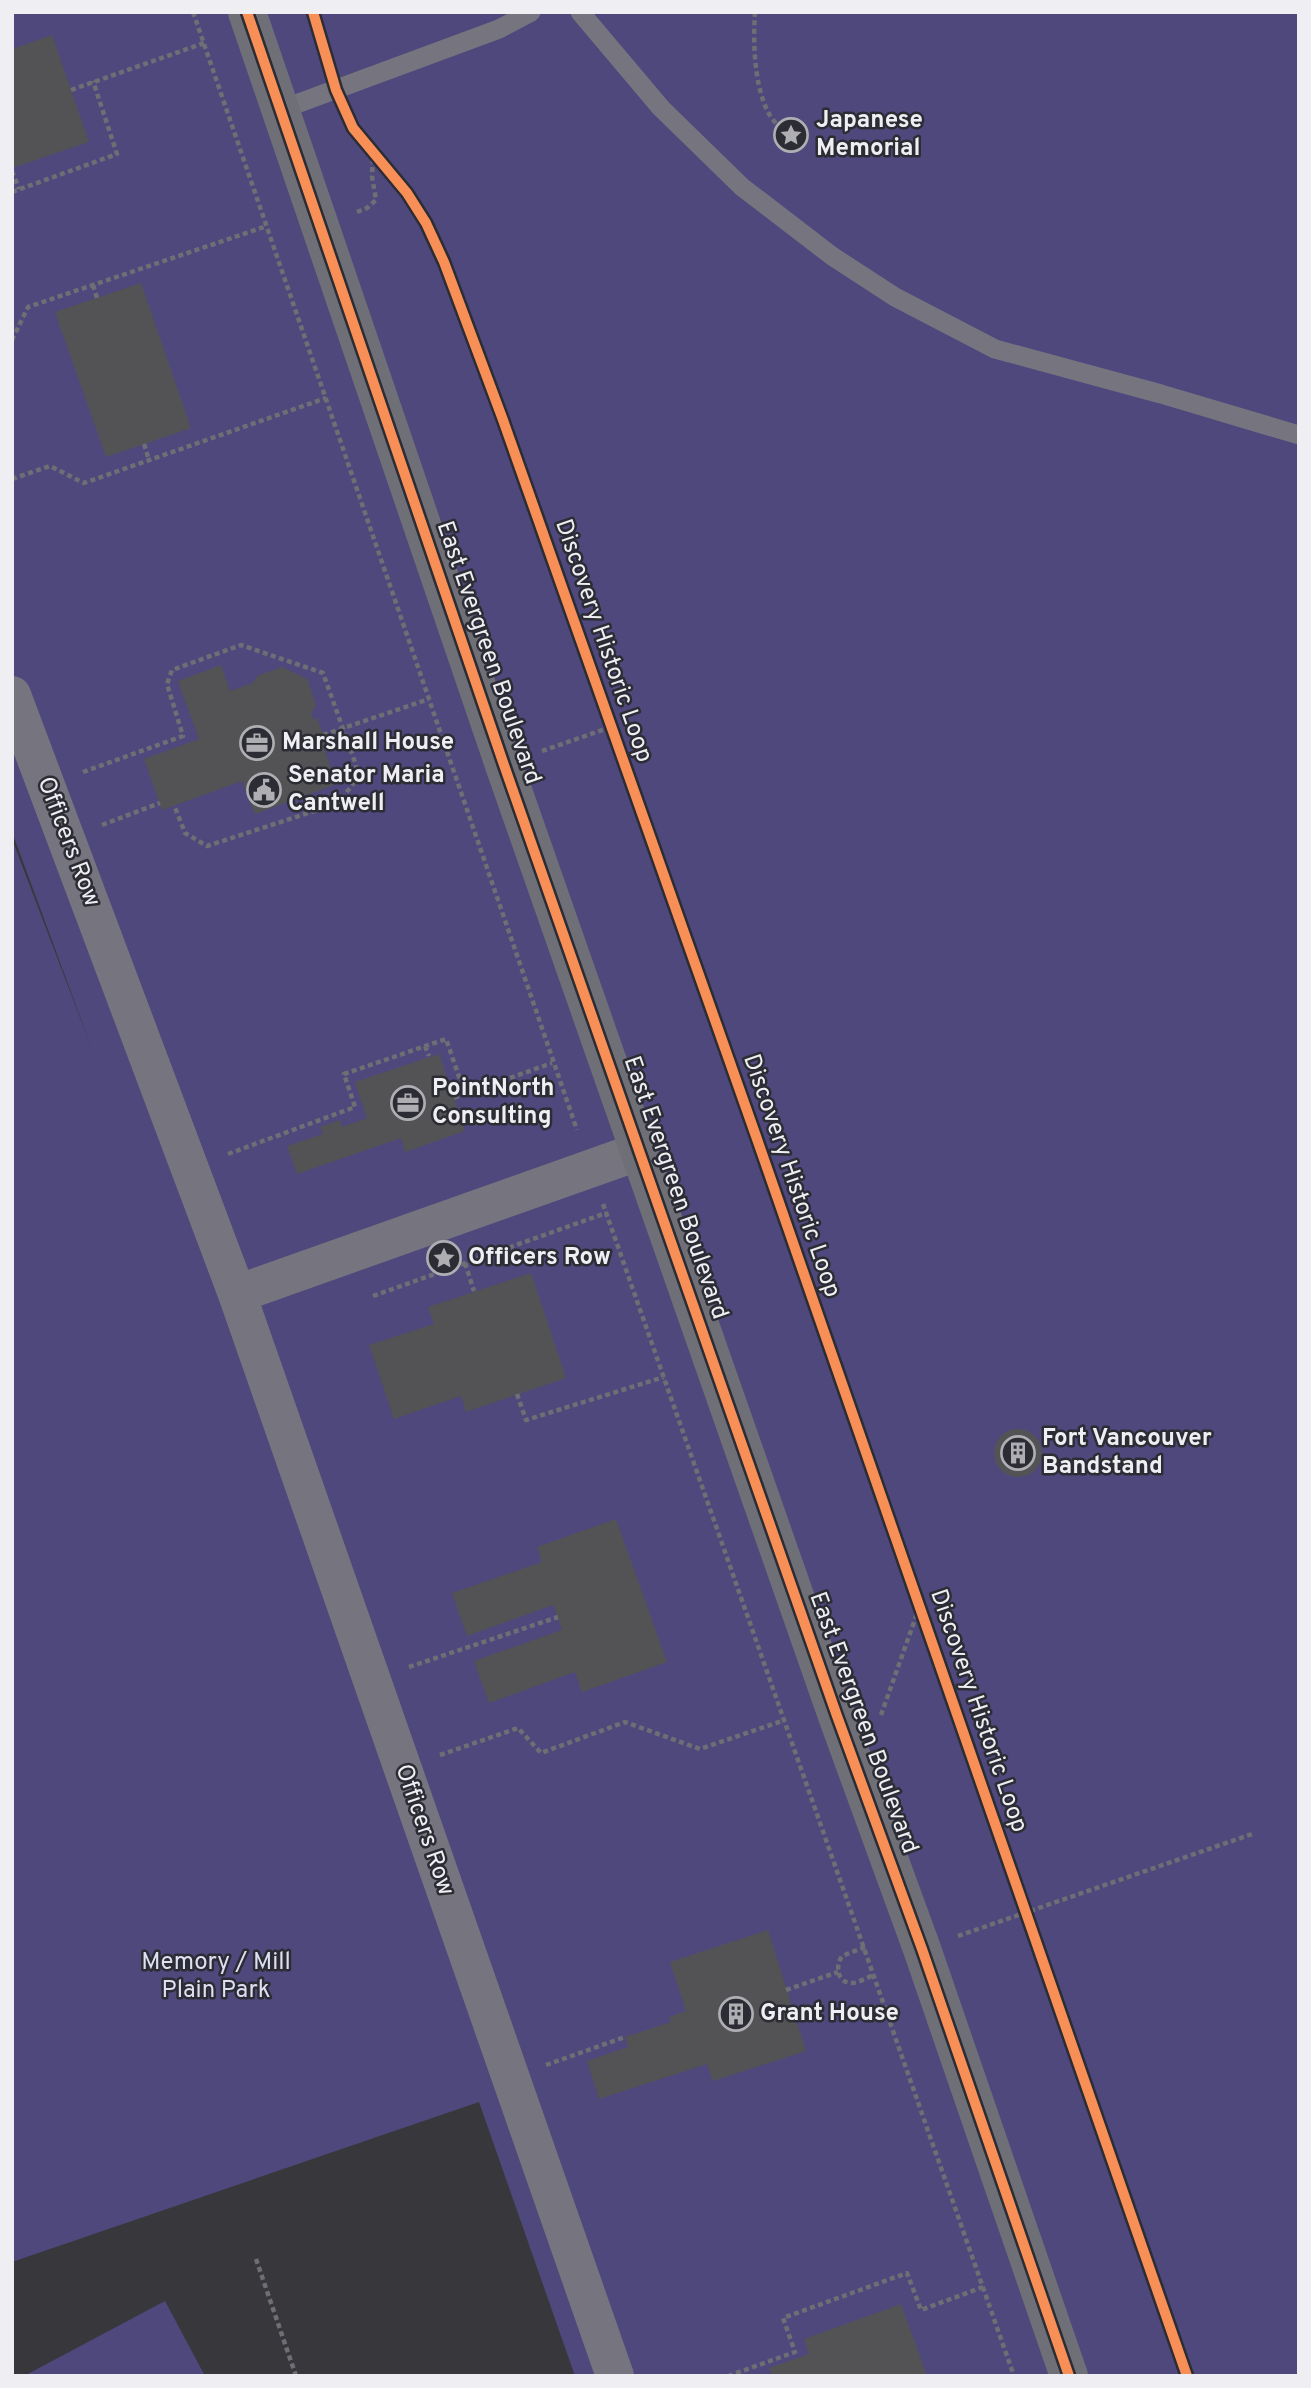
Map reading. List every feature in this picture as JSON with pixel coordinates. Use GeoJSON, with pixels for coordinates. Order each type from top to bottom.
{"type":"FeatureCollection","features":[{"type":"Feature","properties":{"kind":"street","name":"East Evergreen Boulevard"},"geometry":{"type":"LineString","coordinates":[[247,12],[504,765],[837,1716],[922,1949],[1069,2376]]}},
{"type":"Feature","properties":{"kind":"street","name":"Officers Row"},"geometry":{"type":"LineString","coordinates":[[12,695],[237,1294],[615,2376]]}},
{"type":"Feature","properties":{"kind":"street"},"geometry":{"type":"LineString","coordinates":[[237,1294],[640,1151]]}},
{"type":"Feature","properties":{"kind":"lane"},"geometry":{"type":"LineString","coordinates":[[280,110],[499,29],[531,12]]}},
{"type":"Feature","properties":{"kind":"lane"},"geometry":{"type":"LineString","coordinates":[[580,12],[661,108],[742,187],[832,256],[895,297],[961,334],[995,349],[1299,435]]}},
{"type":"Feature","properties":{"kind":"path"},"geometry":{"type":"LineString","coordinates":[[755,12],[755,48],[762,90],[767,111],[780,129]]}},
{"type":"Feature","properties":{"kind":"path"},"geometry":{"type":"LineString","coordinates":[[71,90],[204,43]]}},
{"type":"Feature","properties":{"kind":"path"},"geometry":{"type":"LineString","coordinates":[[12,192],[117,154],[93,81]]}},
{"type":"Feature","properties":{"kind":"path"},"geometry":{"type":"LineString","coordinates":[[347,208],[355,212],[367,208],[376,200],[372,176],[373,154]]}},
{"type":"Feature","properties":{"kind":"path"},"geometry":{"type":"LineString","coordinates":[[12,171],[19,189]]}},
{"type":"Feature","properties":{"kind":"path"},"geometry":{"type":"LineString","coordinates":[[12,340],[28,307],[267,226]]}},
{"type":"Feature","properties":{"kind":"path"},"geometry":{"type":"LineString","coordinates":[[93,285],[97,298]]}},
{"type":"Feature","properties":{"kind":"path"},"geometry":{"type":"LineString","coordinates":[[12,479],[50,466],[84,483],[326,398]]}},
{"type":"Feature","properties":{"kind":"path"},"geometry":{"type":"LineString","coordinates":[[144,444],[149,460]]}},
{"type":"Feature","properties":{"kind":"path"},"geometry":{"type":"LineString","coordinates":[[46,785],[183,736],[167,684],[172,670],[241,645],[323,673],[356,765],[357,778],[339,803],[207,846],[185,832],[174,805]]}},
{"type":"Feature","properties":{"kind":"path"},"geometry":{"type":"LineString","coordinates":[[323,735],[429,699]]}},
{"type":"Feature","properties":{"kind":"path"},"geometry":{"type":"LineString","coordinates":[[66,838],[160,803]]}},
{"type":"Feature","properties":{"kind":"path"},"geometry":{"type":"LineString","coordinates":[[191,1168],[355,1108],[344,1074],[446,1039],[465,1094]]}},
{"type":"Feature","properties":{"kind":"path"},"geometry":{"type":"LineString","coordinates":[[425,1046],[429,1056]]}},
{"type":"Feature","properties":{"kind":"path"},"geometry":{"type":"LineString","coordinates":[[454,1098],[552,1063]]}},
{"type":"Feature","properties":{"kind":"path"},"geometry":{"type":"LineString","coordinates":[[373,1296],[606,1213]]}},
{"type":"Feature","properties":{"kind":"path"},"geometry":{"type":"LineString","coordinates":[[465,1263],[474,1291]]}},
{"type":"Feature","properties":{"kind":"path"},"geometry":{"type":"LineString","coordinates":[[517,1394],[526,1420],[664,1377]]}},
{"type":"Feature","properties":{"kind":"path"},"geometry":{"type":"LineString","coordinates":[[878,1724],[919,1607]]}},
{"type":"Feature","properties":{"kind":"path"},"geometry":{"type":"LineString","coordinates":[[372,1679],[558,1617]]}},
{"type":"Feature","properties":{"kind":"path"},"geometry":{"type":"LineString","coordinates":[[402,1768],[517,1728],[541,1753],[625,1722],[700,1749],[785,1720]]}},
{"type":"Feature","properties":{"kind":"path"},"geometry":{"type":"LineString","coordinates":[[922,1949],[1255,1833]]}},
{"type":"Feature","properties":{"kind":"path"},"geometry":{"type":"LineString","coordinates":[[865,1947],[842,1956],[838,1962],[838,1972],[844,1981],[852,1983],[874,1975]]}},
{"type":"Feature","properties":{"kind":"path"},"geometry":{"type":"LineString","coordinates":[[786,1990],[838,1972]]}},
{"type":"Feature","properties":{"kind":"path"},"geometry":{"type":"LineString","coordinates":[[510,2078],[625,2037]]}},
{"type":"Feature","properties":{"kind":"path"},"geometry":{"type":"LineString","coordinates":[[256,2259],[296,2376]]}},
{"type":"Feature","properties":{"kind":"path"},"geometry":{"type":"LineString","coordinates":[[728,2376],[796,2355],[783,2318],[906,2273],[921,2310],[983,2287]]}},
{"type":"Feature","properties":{"kind":"green space","name":"Memory / Mill Plain Park"},"geometry":{"type":"Polygon","coordinates":[[[12,12],[1299,12],[1299,2376],[575,2376],[479,2102],[12,2262],[12,839],[92,1049],[12,832],[12,12]]]}},
{"type":"Feature","properties":{"kind":"green space"},"geometry":{"type":"Polygon","coordinates":[[[165,2301],[205,2376],[24,2376],[165,2301]]]}},
{"type":"Feature","properties":{"kind":"building"},"geometry":{"type":"Polygon","coordinates":[[[52,35],[89,142],[12,168],[12,49],[52,35]]]}},
{"type":"Feature","properties":{"kind":"building"},"geometry":{"type":"Polygon","coordinates":[[[141,283],[191,428],[106,457],[55,312],[141,283]]]}},
{"type":"Feature","properties":{"kind":"building","name":"Marshall House"},"geometry":{"type":"Polygon","coordinates":[[[221,665],[230,691],[253,683],[257,676],[282,667],[307,679],[316,704],[311,714],[313,719],[317,718],[328,748],[324,749],[337,784],[255,814],[242,781],[162,810],[144,759],[199,739],[178,681],[221,665]]]}},
{"type":"Feature","properties":{"kind":"building"},"geometry":{"type":"Polygon","coordinates":[[[439,1054],[465,1131],[405,1152],[401,1138],[297,1174],[287,1146],[323,1134],[320,1127],[340,1120],[342,1127],[367,1118],[355,1082],[439,1054]]]}},
{"type":"Feature","properties":{"kind":"building"},"geometry":{"type":"Polygon","coordinates":[[[531,1273],[566,1378],[466,1412],[461,1396],[394,1419],[369,1345],[434,1324],[428,1307],[531,1273]]]}},
{"type":"Feature","properties":{"kind":"building","name":"Fort Vancouver Bandstand"},"geometry":{"type":"Polygon","coordinates":[[[1018,1429],[1035,1436],[1042,1453],[1035,1470],[1018,1477],[1001,1470],[994,1453],[1001,1436],[1018,1429]]]}},
{"type":"Feature","properties":{"kind":"building"},"geometry":{"type":"Polygon","coordinates":[[[616,1519],[667,1662],[582,1692],[575,1672],[489,1703],[474,1661],[562,1630],[553,1605],[467,1636],[452,1593],[542,1562],[537,1547],[616,1519]]]}},
{"type":"Feature","properties":{"kind":"building","name":"Grant House"},"geometry":{"type":"Polygon","coordinates":[[[768,1930],[806,2051],[713,2081],[707,2064],[599,2099],[587,2061],[628,2047],[625,2037],[671,2022],[669,2017],[686,2011],[670,1962],[768,1930]]]}},
{"type":"Feature","properties":{"kind":"building"},"geometry":{"type":"Polygon","coordinates":[[[901,2304],[927,2376],[772,2376],[769,2368],[809,2354],[804,2339],[901,2304]]]}},
{"type":"Feature","properties":{"kind":"cycle path"},"geometry":{"type":"LineString","coordinates":[[247,12],[504,765],[837,1716],[922,1949],[1069,2376]]}},
{"type":"Feature","properties":{"kind":"cycle path","name":"Discovery Historic Loop"},"geometry":{"type":"LineString","coordinates":[[313,12],[336,90],[353,128],[407,193],[426,223],[444,262],[503,420],[757,1139],[1187,2376]]}},
{"type":"Feature","properties":{"kind":"place","name":"Japanese Memorial"},"geometry":{"type":"Point","coordinates":[791,135]}},
{"type":"Feature","properties":{"kind":"place","name":"Marshall House"},"geometry":{"type":"Point","coordinates":[257,743]}},
{"type":"Feature","properties":{"kind":"place","name":"Senator Maria Cantwell"},"geometry":{"type":"Point","coordinates":[264,790]}},
{"type":"Feature","properties":{"kind":"place","name":"PointNorth Consulting"},"geometry":{"type":"Point","coordinates":[408,1103]}},
{"type":"Feature","properties":{"kind":"place","name":"Officers Row"},"geometry":{"type":"Point","coordinates":[444,1258]}},
{"type":"Feature","properties":{"kind":"place","name":"Fort Vancouver Bandstand"},"geometry":{"type":"Point","coordinates":[1018,1453]}},
{"type":"Feature","properties":{"kind":"place","name":"Grant House"},"geometry":{"type":"Point","coordinates":[736,2014]}}]}
